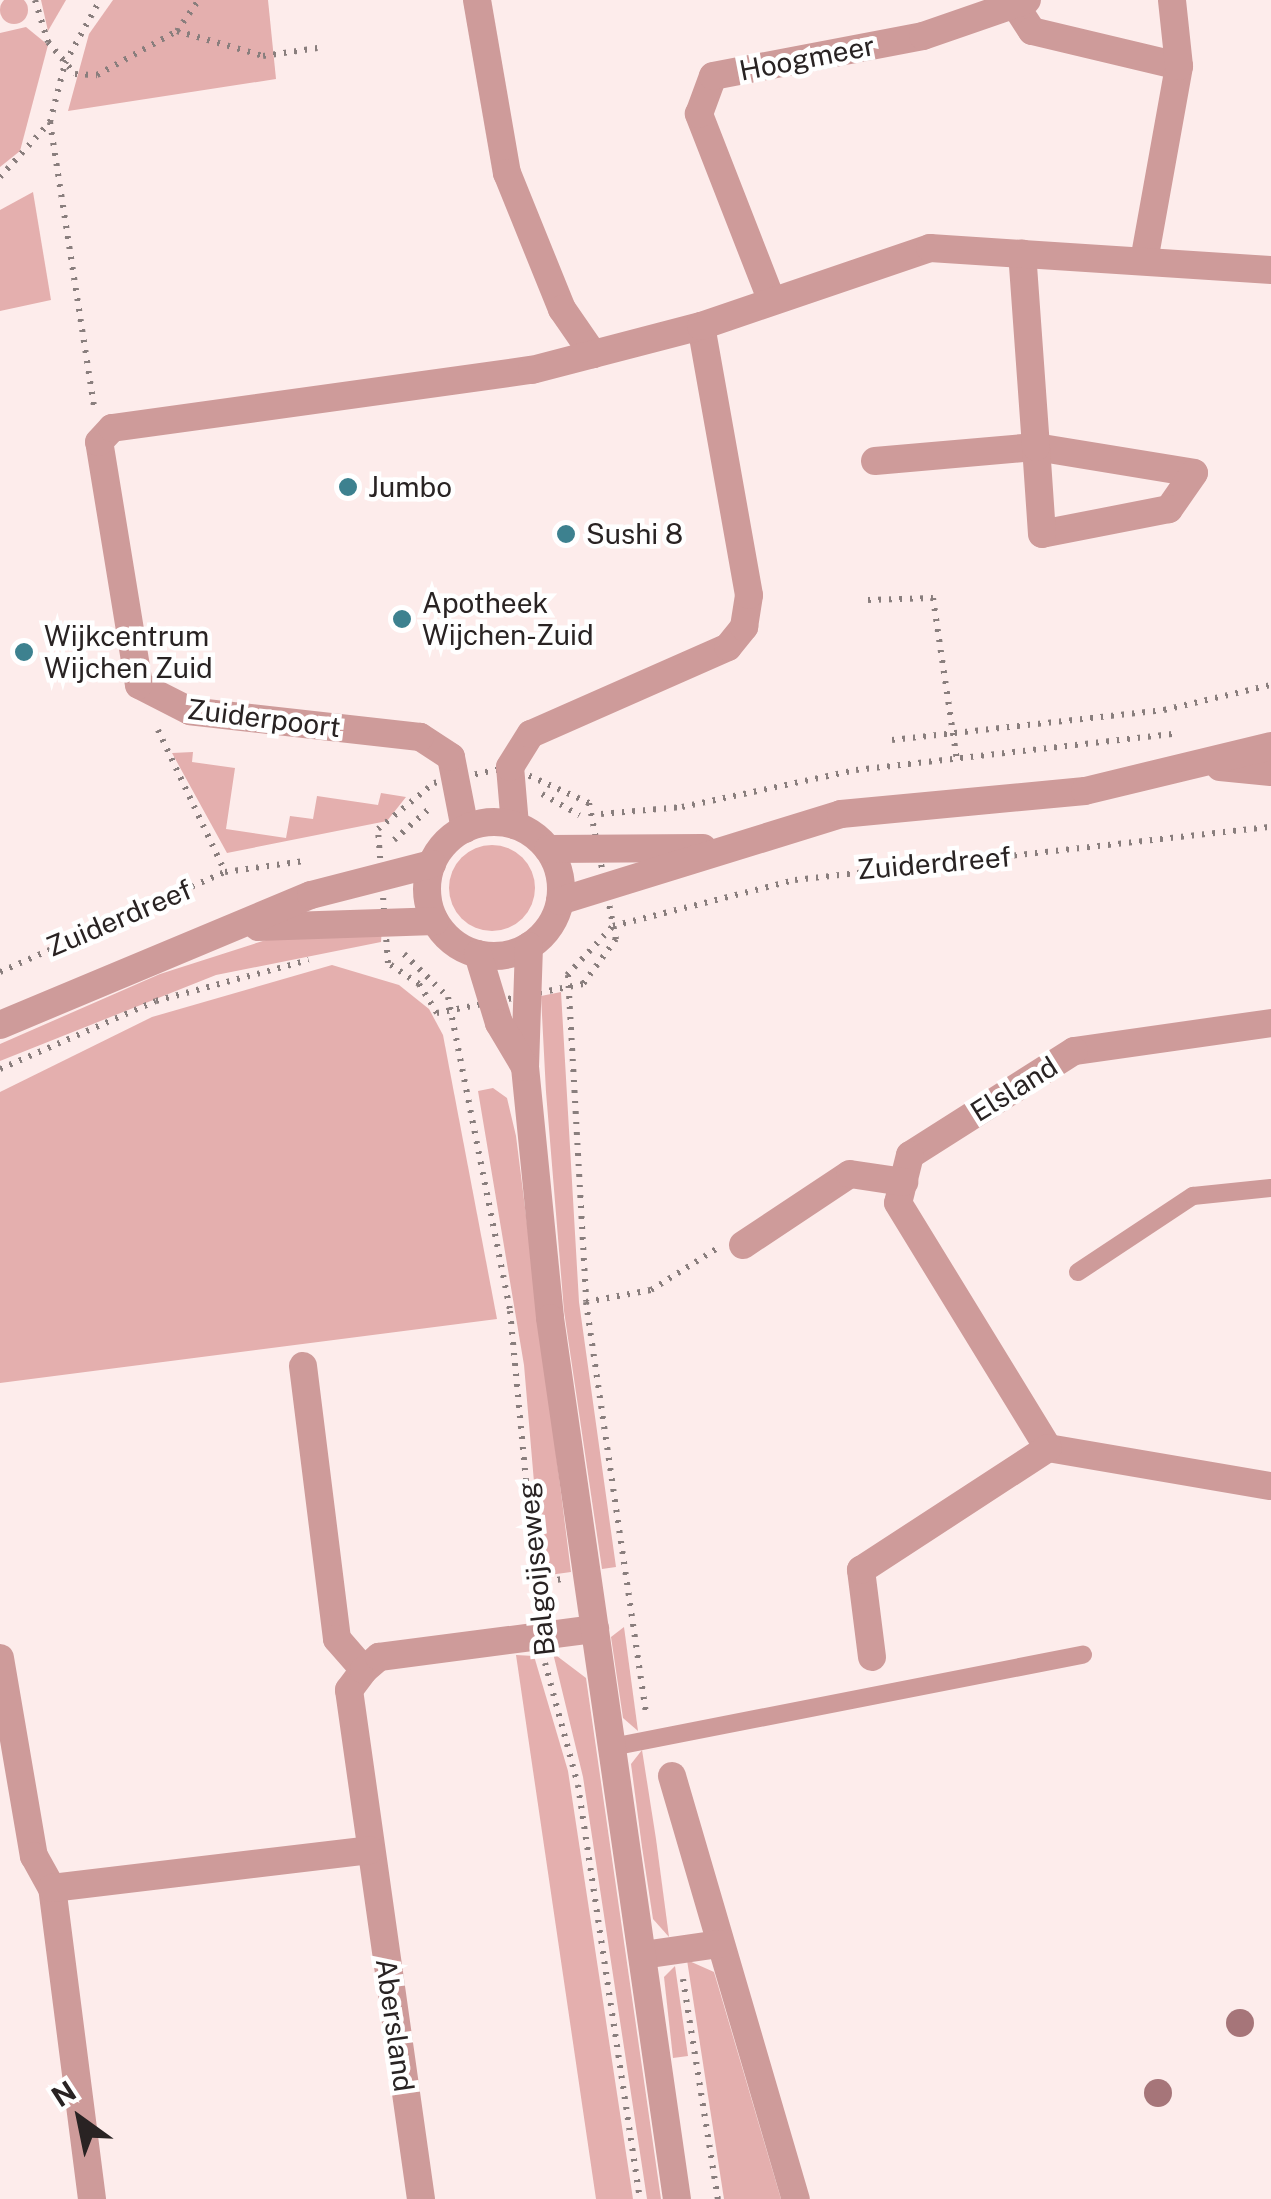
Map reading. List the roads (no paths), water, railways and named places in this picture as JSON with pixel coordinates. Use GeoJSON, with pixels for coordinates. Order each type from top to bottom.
{"type":"FeatureCollection","features":[{"type":"Feature","properties":{"kind":"street"},"geometry":{"type":"LineString","coordinates":[[477,0],[506,173],[554,293],[592,354],[701,326],[930,248],[1271,270]]}},
{"type":"Feature","properties":{"kind":"street"},"geometry":{"type":"LineString","coordinates":[[1144,262],[1179,66],[1172,0]]}},
{"type":"Feature","properties":{"kind":"street","name":"Hoogmeer"},"geometry":{"type":"LineString","coordinates":[[771,299],[699,114],[713,76],[923,36],[1021,2],[1032,30],[1179,66]]}},
{"type":"Feature","properties":{"kind":"street"},"geometry":{"type":"LineString","coordinates":[[874,461],[1036,447],[1194,472],[1169,509],[1042,534],[1036,447],[1022,254]]}},
{"type":"Feature","properties":{"kind":"street"},"geometry":{"type":"LineString","coordinates":[[516,825],[510,767],[532,734],[728,647],[744,627],[749,596],[701,326]]}},
{"type":"Feature","properties":{"kind":"street","name":"Zuiderpoort"},"geometry":{"type":"LineString","coordinates":[[465,829],[460,787],[451,756],[420,737],[162,703],[139,685],[99,442],[136,418],[385,379],[592,354]]}},
{"type":"Feature","properties":{"kind":"street","name":"Zuiderdreef"},"geometry":{"type":"LineString","coordinates":[[560,901],[710,849],[890,806],[1086,792],[1214,766],[1271,746]]}},
{"type":"Feature","properties":{"kind":"street","name":"Zuiderdreef"},"geometry":{"type":"LineString","coordinates":[[1214,766],[1271,772]]}},
{"type":"Feature","properties":{"kind":"street"},"geometry":{"type":"LineString","coordinates":[[516,825],[548,849],[560,901],[529,946],[478,954],[435,921],[432,864],[465,829],[516,825]]}},
{"type":"Feature","properties":{"kind":"street","name":"Zuiderdreef"},"geometry":{"type":"LineString","coordinates":[[548,849],[710,849]]}},
{"type":"Feature","properties":{"kind":"street","name":"Zuiderdreef"},"geometry":{"type":"LineString","coordinates":[[0,1024],[232,930],[383,877],[432,864]]}},
{"type":"Feature","properties":{"kind":"street","name":"Zuiderdreef"},"geometry":{"type":"LineString","coordinates":[[232,930],[386,919],[435,921]]}},
{"type":"Feature","properties":{"kind":"street","name":"Balgoijseweg"},"geometry":{"type":"LineString","coordinates":[[529,946],[531,993],[525,1067],[595,1629],[677,2199]]}},
{"type":"Feature","properties":{"kind":"street","name":"Balgoijseweg"},"geometry":{"type":"LineString","coordinates":[[478,954],[492,1000],[525,1067]]}},
{"type":"Feature","properties":{"kind":"street","name":"Elsland"},"geometry":{"type":"LineString","coordinates":[[904,1182],[910,1155],[1074,1051],[1271,1023]]}},
{"type":"Feature","properties":{"kind":"street"},"geometry":{"type":"LineString","coordinates":[[743,1245],[850,1174],[904,1182],[898,1203],[1048,1448]]}},
{"type":"Feature","properties":{"kind":"street"},"geometry":{"type":"LineString","coordinates":[[304,1366],[338,1639],[364,1670],[379,1657],[595,1629]]}},
{"type":"Feature","properties":{"kind":"street"},"geometry":{"type":"LineString","coordinates":[[872,1657],[860,1570],[1048,1448],[1271,1486]]}},
{"type":"Feature","properties":{"kind":"street"},"geometry":{"type":"LineString","coordinates":[[0,1658],[34,1856],[52,1888],[92,2199]]}},
{"type":"Feature","properties":{"kind":"street","name":"Abersland"},"geometry":{"type":"LineString","coordinates":[[364,1670],[349,1690],[421,2199]]}},
{"type":"Feature","properties":{"kind":"street"},"geometry":{"type":"LineString","coordinates":[[672,1776],[796,2199]]}},
{"type":"Feature","properties":{"kind":"street"},"geometry":{"type":"LineString","coordinates":[[52,1888],[370,1850]]}},
{"type":"Feature","properties":{"kind":"street"},"geometry":{"type":"LineString","coordinates":[[643,1955],[719,1944]]}},
{"type":"Feature","properties":{"kind":"lane"},"geometry":{"type":"LineString","coordinates":[[1078,1272],[1192,1196],[1271,1188]]}},
{"type":"Feature","properties":{"kind":"lane"},"geometry":{"type":"LineString","coordinates":[[612,1747],[1083,1655]]}},
{"type":"Feature","properties":{"kind":"place","name":"Jumbo"},"geometry":{"type":"Point","coordinates":[348,487]}},
{"type":"Feature","properties":{"kind":"place","name":"Sushi 8"},"geometry":{"type":"Point","coordinates":[566,534]}},
{"type":"Feature","properties":{"kind":"place","name":"Apotheek Wijchen-Zuid"},"geometry":{"type":"Point","coordinates":[402,619]}},
{"type":"Feature","properties":{"kind":"place","name":"Wijkcentrum Wijchen Zuid"},"geometry":{"type":"Point","coordinates":[24,652]}}]}
